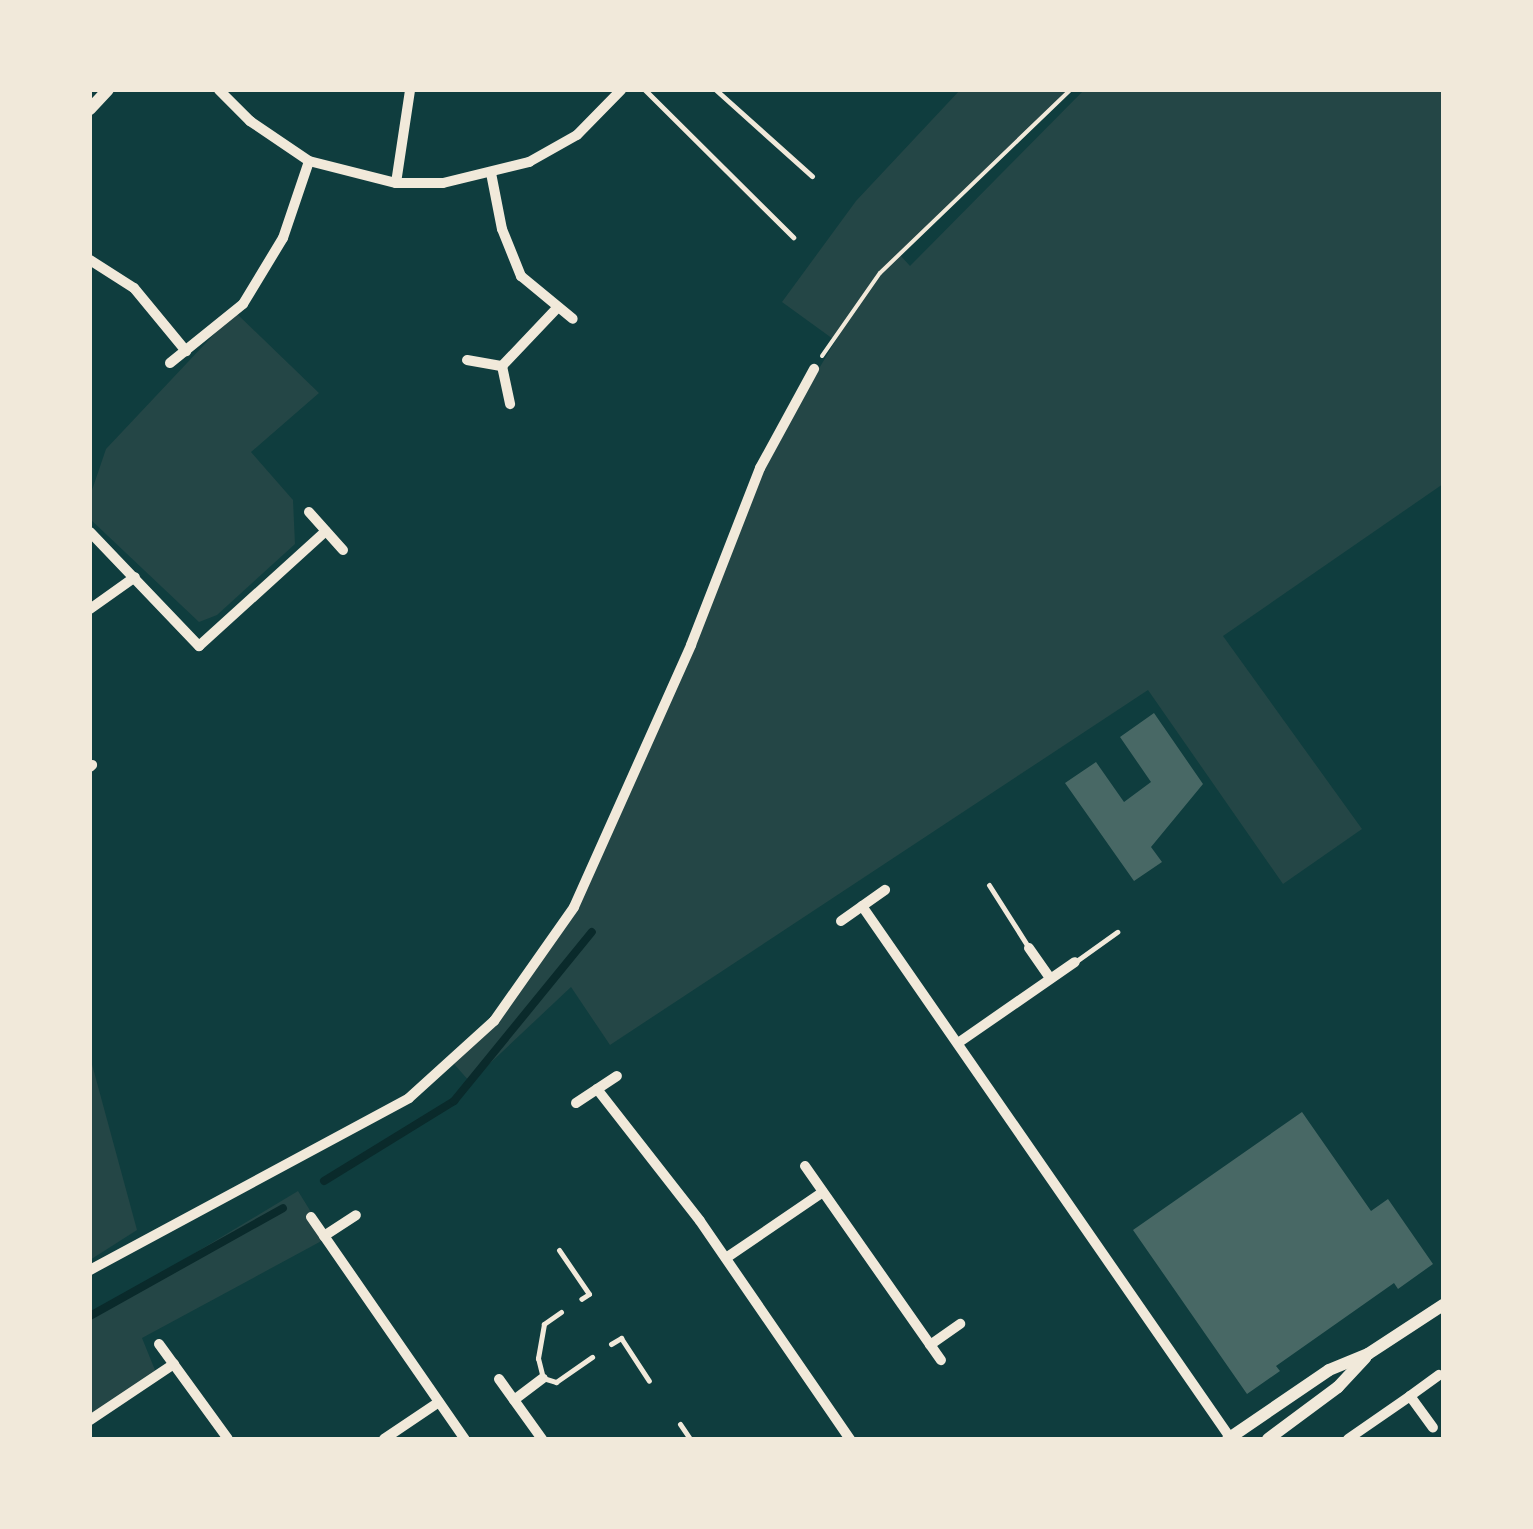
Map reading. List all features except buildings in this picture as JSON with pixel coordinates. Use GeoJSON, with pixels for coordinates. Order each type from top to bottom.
{"type":"FeatureCollection","features":[{"type":"Feature","properties":{"kind":"street"},"geometry":{"type":"LineString","coordinates":[[90,110],[108,90]]}},
{"type":"Feature","properties":{"kind":"street"},"geometry":{"type":"LineString","coordinates":[[219,90],[250,121],[310,161],[396,184],[491,172],[562,145],[621,90]]}},
{"type":"Feature","properties":{"kind":"street"},"geometry":{"type":"LineString","coordinates":[[396,184],[410,90]]}},
{"type":"Feature","properties":{"kind":"street"},"geometry":{"type":"LineString","coordinates":[[170,364],[243,304],[283,238],[310,161]]}},
{"type":"Feature","properties":{"kind":"street"},"geometry":{"type":"LineString","coordinates":[[491,172],[510,254],[520,276],[573,319]]}},
{"type":"Feature","properties":{"kind":"street"},"geometry":{"type":"LineString","coordinates":[[90,260],[134,288],[186,351]]}},
{"type":"Feature","properties":{"kind":"street"},"geometry":{"type":"LineString","coordinates":[[502,366],[556,309]]}},
{"type":"Feature","properties":{"kind":"street"},"geometry":{"type":"LineString","coordinates":[[466,360],[502,366]]}},
{"type":"Feature","properties":{"kind":"street"},"geometry":{"type":"LineString","coordinates":[[502,366],[510,404]]}},
{"type":"Feature","properties":{"kind":"street"},"geometry":{"type":"LineString","coordinates":[[90,1270],[409,1098],[454,1064],[494,1021],[580,893],[690,645],[760,468],[814,369]]}},
{"type":"Feature","properties":{"kind":"street"},"geometry":{"type":"LineString","coordinates":[[309,512],[343,550]]}},
{"type":"Feature","properties":{"kind":"street"},"geometry":{"type":"LineString","coordinates":[[90,532],[199,646],[326,531]]}},
{"type":"Feature","properties":{"kind":"street"},"geometry":{"type":"LineString","coordinates":[[90,609],[135,576]]}},
{"type":"Feature","properties":{"kind":"street"},"geometry":{"type":"LineString","coordinates":[[841,921],[885,890]]}},
{"type":"Feature","properties":{"kind":"street"},"geometry":{"type":"LineString","coordinates":[[862,906],[1230,1438],[1329,1370],[1368,1354],[1443,1305]]}},
{"type":"Feature","properties":{"kind":"street"},"geometry":{"type":"LineString","coordinates":[[1029,948],[1050,978]]}},
{"type":"Feature","properties":{"kind":"street"},"geometry":{"type":"LineString","coordinates":[[958,1043],[1076,962]]}},
{"type":"Feature","properties":{"kind":"street"},"geometry":{"type":"LineString","coordinates":[[576,1103],[617,1076]]}},
{"type":"Feature","properties":{"kind":"street"},"geometry":{"type":"LineString","coordinates":[[597,1089],[726,1258],[850,1439]]}},
{"type":"Feature","properties":{"kind":"street"},"geometry":{"type":"LineString","coordinates":[[805,1166],[941,1360]]}},
{"type":"Feature","properties":{"kind":"street"},"geometry":{"type":"LineString","coordinates":[[726,1258],[823,1192]]}},
{"type":"Feature","properties":{"kind":"street"},"geometry":{"type":"LineString","coordinates":[[324,1236],[356,1215]]}},
{"type":"Feature","properties":{"kind":"street"},"geometry":{"type":"LineString","coordinates":[[311,1217],[465,1439]]}},
{"type":"Feature","properties":{"kind":"street"},"geometry":{"type":"LineString","coordinates":[[930,1345],[960,1324]]}},
{"type":"Feature","properties":{"kind":"street"},"geometry":{"type":"LineString","coordinates":[[159,1344],[228,1439]]}},
{"type":"Feature","properties":{"kind":"street"},"geometry":{"type":"LineString","coordinates":[[1268,1439],[1338,1386],[1368,1354]]}},
{"type":"Feature","properties":{"kind":"street"},"geometry":{"type":"LineString","coordinates":[[90,1420],[174,1364]]}},
{"type":"Feature","properties":{"kind":"street"},"geometry":{"type":"LineString","coordinates":[[1348,1439],[1439,1375]]}},
{"type":"Feature","properties":{"kind":"street"},"geometry":{"type":"LineString","coordinates":[[514,1400],[543,1378]]}},
{"type":"Feature","properties":{"kind":"street"},"geometry":{"type":"LineString","coordinates":[[499,1379],[542,1439]]}},
{"type":"Feature","properties":{"kind":"street"},"geometry":{"type":"LineString","coordinates":[[1410,1396],[1434,1428]]}},
{"type":"Feature","properties":{"kind":"street"},"geometry":{"type":"LineString","coordinates":[[384,1439],[439,1402]]}},
{"type":"Feature","properties":{"kind":"lane"},"geometry":{"type":"LineString","coordinates":[[645,90],[794,237]]}},
{"type":"Feature","properties":{"kind":"lane"},"geometry":{"type":"LineString","coordinates":[[716,90],[812,176]]}},
{"type":"Feature","properties":{"kind":"lane"},"geometry":{"type":"LineString","coordinates":[[989,885],[1029,948]]}},
{"type":"Feature","properties":{"kind":"lane"},"geometry":{"type":"LineString","coordinates":[[1076,962],[1116,932]]}},
{"type":"Feature","properties":{"kind":"lane"},"geometry":{"type":"LineString","coordinates":[[558,1250],[589,1294],[580,1299]]}},
{"type":"Feature","properties":{"kind":"lane"},"geometry":{"type":"LineString","coordinates":[[562,1312],[544,1324],[538,1358],[543,1378],[556,1382],[592,1357]]}},
{"type":"Feature","properties":{"kind":"lane"},"geometry":{"type":"LineString","coordinates":[[612,1344],[621,1338],[650,1381]]}},
{"type":"Feature","properties":{"kind":"lane"},"geometry":{"type":"LineString","coordinates":[[680,1424],[690,1439]]}},
{"type":"Feature","properties":{"kind":"path"},"geometry":{"type":"LineString","coordinates":[[814,369],[880,273],[1070,90]]}},
{"type":"Feature","properties":{"kind":"shaded area"},"geometry":{"type":"Polygon","coordinates":[[[960,90],[1069,90],[900,255],[910,266],[1084,90],[1443,90],[1443,484],[1223,636],[1362,829],[1283,884],[1148,690],[610,1045],[571,987],[470,1082],[454,1064],[522,985],[574,907],[760,468],[843,328],[833,339],[782,302],[856,201],[960,90]]]}},
{"type":"Feature","properties":{"kind":"shaded area"},"geometry":{"type":"Polygon","coordinates":[[[235,312],[319,393],[251,452],[293,500],[295,544],[217,615],[199,622],[90,519],[90,496],[106,449],[235,312]]]}},
{"type":"Feature","properties":{"kind":"shaded area"},"geometry":{"type":"Polygon","coordinates":[[[90,1057],[137,1230],[90,1260],[90,1057]]]}},
{"type":"Feature","properties":{"kind":"shaded area"},"geometry":{"type":"Polygon","coordinates":[[[298,1191],[327,1238],[142,1338],[157,1375],[90,1416],[90,1316],[298,1191]]]}},
{"type":"Feature","properties":{"kind":"waterway"},"geometry":{"type":"LineString","coordinates":[[324,1181],[454,1101],[592,932]]}},
{"type":"Feature","properties":{"kind":"waterway"},"geometry":{"type":"LineString","coordinates":[[90,1316],[283,1208]]}}]}
